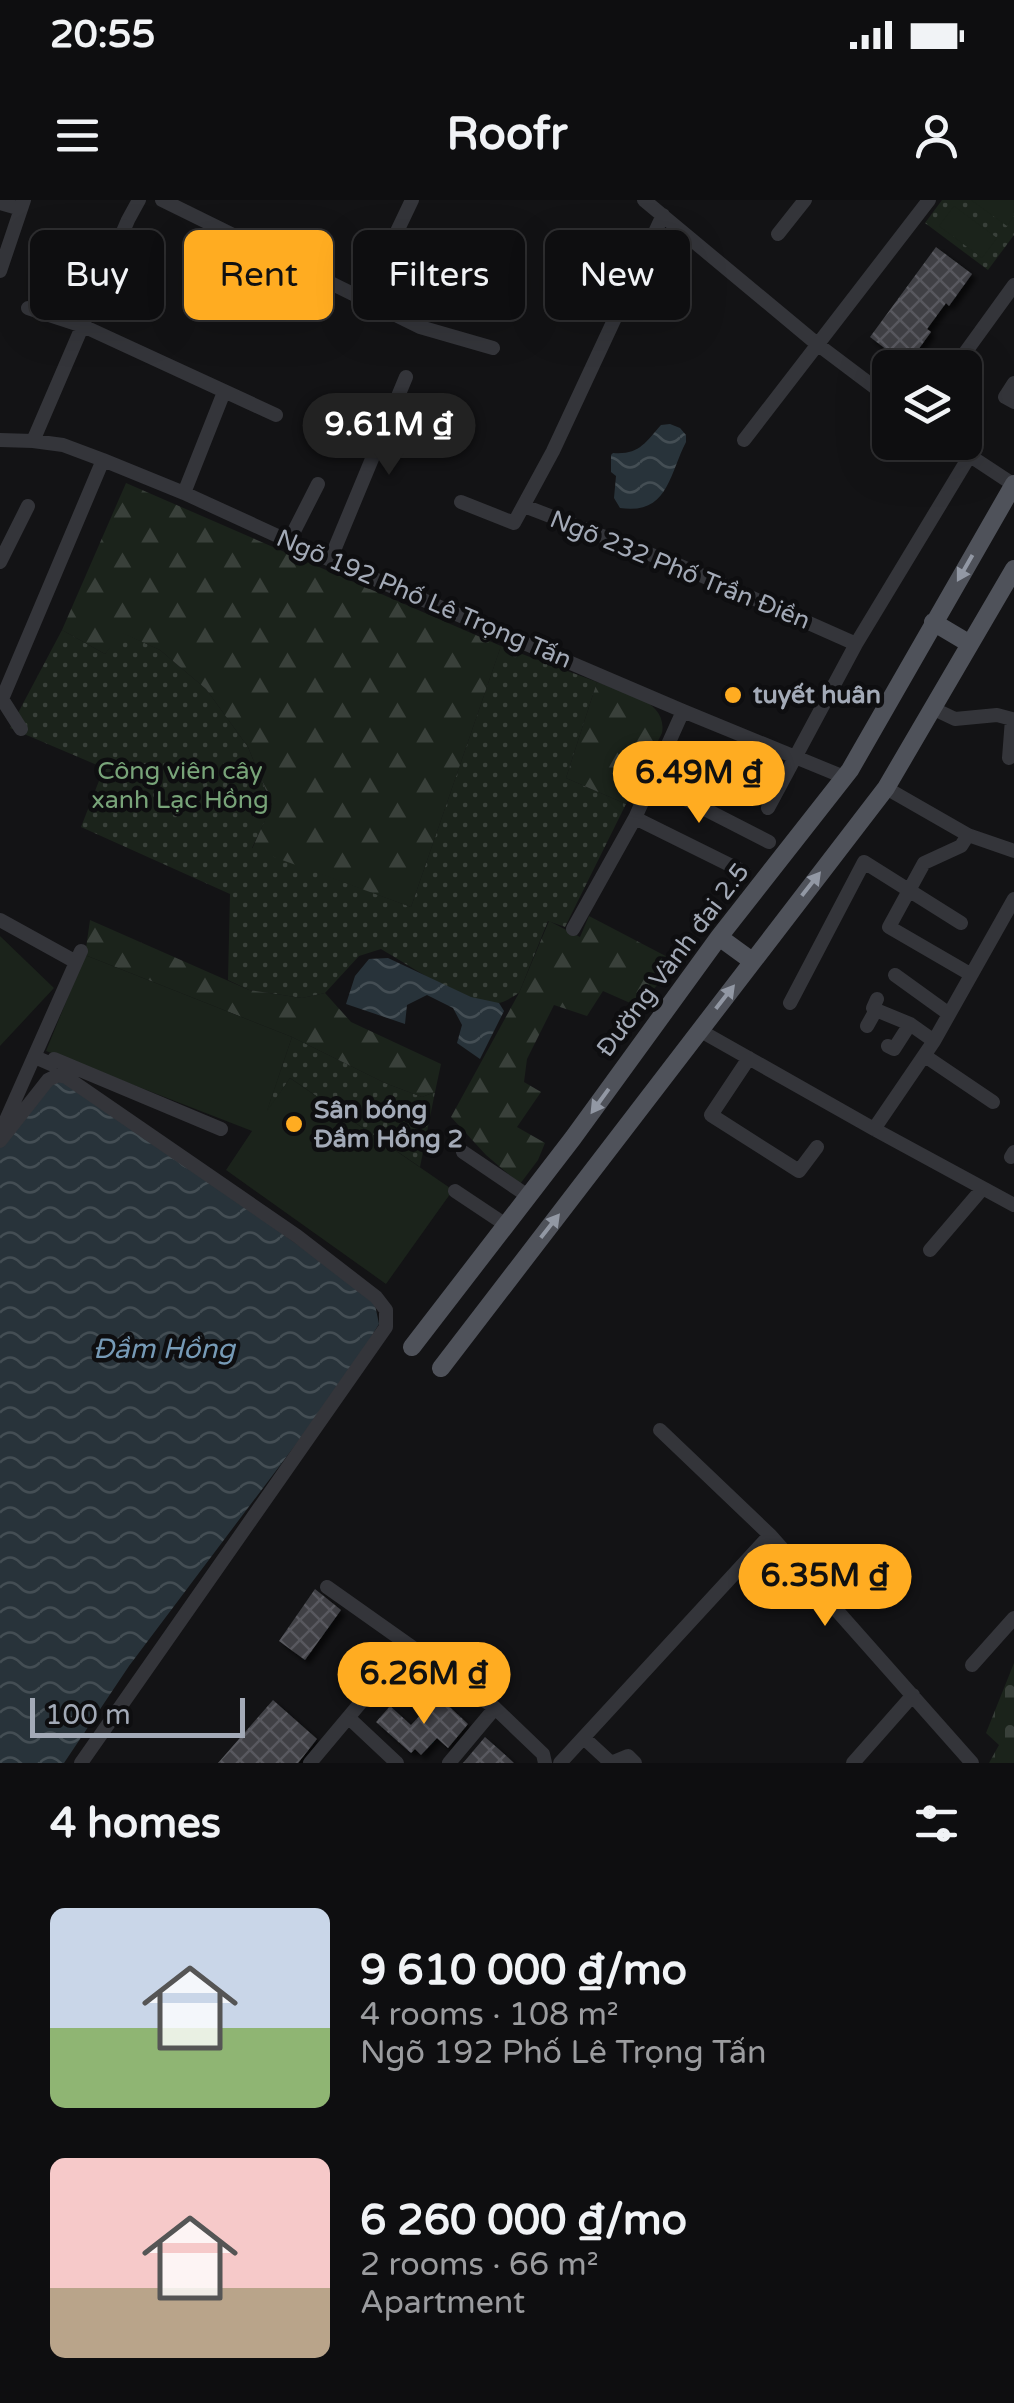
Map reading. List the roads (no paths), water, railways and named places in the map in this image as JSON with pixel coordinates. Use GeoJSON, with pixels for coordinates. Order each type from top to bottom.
{"type":"FeatureCollection","features":[{"type":"Feature","properties":{"kind":"main road","name":"Đường Vành đai 2.5"},"geometry":{"type":"LineString","coordinates":[[412,1348],[719,937],[844,777],[1014,485]]}},
{"type":"Feature","properties":{"kind":"main road"},"geometry":{"type":"LineString","coordinates":[[441,1368],[886,788],[1014,569]]}},
{"type":"Feature","properties":{"kind":"main road"},"geometry":{"type":"LineString","coordinates":[[933,622],[970,644]]}},
{"type":"Feature","properties":{"kind":"main road"},"geometry":{"type":"LineString","coordinates":[[719,937],[752,961]]}},
{"type":"Feature","properties":{"kind":"main road"},"geometry":{"type":"LineString","coordinates":[[469,1274],[498,1293]]}},
{"type":"Feature","properties":{"kind":"street"},"geometry":{"type":"LineString","coordinates":[[34,441],[139,200]]}},
{"type":"Feature","properties":{"kind":"street"},"geometry":{"type":"LineString","coordinates":[[162,200],[353,293]]}},
{"type":"Feature","properties":{"kind":"street"},"geometry":{"type":"LineString","coordinates":[[398,230],[412,200]]}},
{"type":"Feature","properties":{"kind":"street"},"geometry":{"type":"LineString","coordinates":[[644,200],[872,385]]}},
{"type":"Feature","properties":{"kind":"street"},"geometry":{"type":"LineString","coordinates":[[744,440],[929,200]]}},
{"type":"Feature","properties":{"kind":"street"},"geometry":{"type":"LineString","coordinates":[[778,234],[802,201]]}},
{"type":"Feature","properties":{"kind":"street"},"geometry":{"type":"LineString","coordinates":[[0,203],[23,205],[0,272]]}},
{"type":"Feature","properties":{"kind":"street","name":"Ngõ 232 Phố Trần Điền"},"geometry":{"type":"LineString","coordinates":[[663,215],[524,506],[678,566],[856,644]]}},
{"type":"Feature","properties":{"kind":"street"},"geometry":{"type":"LineString","coordinates":[[967,350],[1014,285]]}},
{"type":"Feature","properties":{"kind":"street"},"geometry":{"type":"LineString","coordinates":[[28,308],[82,326],[276,415]]}},
{"type":"Feature","properties":{"kind":"street"},"geometry":{"type":"LineString","coordinates":[[407,320],[493,348]]}},
{"type":"Feature","properties":{"kind":"street"},"geometry":{"type":"LineString","coordinates":[[330,560],[406,378]]}},
{"type":"Feature","properties":{"kind":"street"},"geometry":{"type":"LineString","coordinates":[[1014,383],[1005,397],[1014,402]]}},
{"type":"Feature","properties":{"kind":"street"},"geometry":{"type":"LineString","coordinates":[[184,493],[224,392]]}},
{"type":"Feature","properties":{"kind":"street","name":"Ngõ 192 Phố Lê Trọng Tấn"},"geometry":{"type":"LineString","coordinates":[[0,440],[63,445],[103,460],[683,712],[844,777]]}},
{"type":"Feature","properties":{"kind":"street"},"geometry":{"type":"LineString","coordinates":[[21,729],[2,698],[103,460]]}},
{"type":"Feature","properties":{"kind":"street"},"geometry":{"type":"LineString","coordinates":[[768,808],[856,644],[967,460]]}},
{"type":"Feature","properties":{"kind":"street"},"geometry":{"type":"LineString","coordinates":[[974,460],[1014,485]]}},
{"type":"Feature","properties":{"kind":"street"},"geometry":{"type":"LineString","coordinates":[[289,542],[318,484]]}},
{"type":"Feature","properties":{"kind":"street"},"geometry":{"type":"LineString","coordinates":[[461,502],[514,523],[524,506]]}},
{"type":"Feature","properties":{"kind":"street"},"geometry":{"type":"LineString","coordinates":[[0,562],[28,506]]}},
{"type":"Feature","properties":{"kind":"street"},"geometry":{"type":"LineString","coordinates":[[932,708],[955,719],[997,715],[1012,719],[1010,758]]}},
{"type":"Feature","properties":{"kind":"street"},"geometry":{"type":"LineString","coordinates":[[573,929],[635,818],[683,712]]}},
{"type":"Feature","properties":{"kind":"street"},"geometry":{"type":"LineString","coordinates":[[652,782],[769,842]]}},
{"type":"Feature","properties":{"kind":"street"},"geometry":{"type":"LineString","coordinates":[[886,788],[968,835],[1014,850]]}},
{"type":"Feature","properties":{"kind":"street"},"geometry":{"type":"LineString","coordinates":[[635,818],[744,872]]}},
{"type":"Feature","properties":{"kind":"street"},"geometry":{"type":"LineString","coordinates":[[968,835],[961,846],[924,863],[889,927],[970,974]]}},
{"type":"Feature","properties":{"kind":"street"},"geometry":{"type":"LineString","coordinates":[[790,1004],[864,862],[962,923]]}},
{"type":"Feature","properties":{"kind":"street"},"geometry":{"type":"LineString","coordinates":[[874,1129],[934,1041],[1014,899]]}},
{"type":"Feature","properties":{"kind":"street"},"geometry":{"type":"LineString","coordinates":[[0,920],[78,956],[15,1115],[0,1141]]}},
{"type":"Feature","properties":{"kind":"street"},"geometry":{"type":"LineString","coordinates":[[999,926],[1014,936]]}},
{"type":"Feature","properties":{"kind":"street"},"geometry":{"type":"LineString","coordinates":[[896,975],[949,1014]]}},
{"type":"Feature","properties":{"kind":"street"},"geometry":{"type":"LineString","coordinates":[[867,1026],[876,1004],[934,1041]]}},
{"type":"Feature","properties":{"kind":"street"},"geometry":{"type":"LineString","coordinates":[[888,1046],[894,1049],[910,1024]]}},
{"type":"Feature","properties":{"kind":"street"},"geometry":{"type":"LineString","coordinates":[[699,1030],[1014,1205]]}},
{"type":"Feature","properties":{"kind":"street"},"geometry":{"type":"LineString","coordinates":[[924,1056],[992,1102]]}},
{"type":"Feature","properties":{"kind":"street"},"geometry":{"type":"LineString","coordinates":[[35,1057],[51,1064],[54,1060],[221,1129]]}},
{"type":"Feature","properties":{"kind":"street"},"geometry":{"type":"LineString","coordinates":[[749,1058],[710,1115],[799,1171],[817,1147]]}},
{"type":"Feature","properties":{"kind":"street"},"geometry":{"type":"LineString","coordinates":[[0,1129],[48,1080],[66,1076],[297,1236],[376,1297],[386,1310],[386,1327],[81,1763]]}},
{"type":"Feature","properties":{"kind":"street"},"geometry":{"type":"LineString","coordinates":[[463,1152],[528,1196]]}},
{"type":"Feature","properties":{"kind":"street"},"geometry":{"type":"LineString","coordinates":[[930,1250],[983,1188]]}},
{"type":"Feature","properties":{"kind":"street"},"geometry":{"type":"LineString","coordinates":[[455,1191],[506,1225]]}},
{"type":"Feature","properties":{"kind":"street"},"geometry":{"type":"LineString","coordinates":[[660,1430],[770,1535],[972,1763]]}},
{"type":"Feature","properties":{"kind":"street"},"geometry":{"type":"LineString","coordinates":[[560,1763],[770,1535]]}},
{"type":"Feature","properties":{"kind":"street"},"geometry":{"type":"LineString","coordinates":[[326,1587],[495,1708],[543,1754],[545,1763]]}},
{"type":"Feature","properties":{"kind":"street"},"geometry":{"type":"LineString","coordinates":[[972,1665],[1014,1618]]}},
{"type":"Feature","properties":{"kind":"street"},"geometry":{"type":"LineString","coordinates":[[310,1763],[409,1645]]}},
{"type":"Feature","properties":{"kind":"street"},"geometry":{"type":"LineString","coordinates":[[852,1763],[913,1695]]}},
{"type":"Feature","properties":{"kind":"street"},"geometry":{"type":"LineString","coordinates":[[449,1763],[495,1708]]}},
{"type":"Feature","properties":{"kind":"street"},"geometry":{"type":"LineString","coordinates":[[349,1718],[397,1763]]}},
{"type":"Feature","properties":{"kind":"street"},"geometry":{"type":"LineString","coordinates":[[584,1738],[611,1762],[628,1756],[636,1763]]}},
{"type":"Feature","properties":{"kind":"water"},"geometry":{"type":"Polygon","coordinates":[[[661,425],[680,428],[686,442],[665,490],[648,505],[620,508],[614,498],[616,476],[611,472],[611,455],[635,450],[661,425]]]}},
{"type":"Feature","properties":{"kind":"water"},"geometry":{"type":"Polygon","coordinates":[[[388,958],[471,997],[499,1003],[504,1011],[480,1059],[457,1043],[462,1025],[453,1008],[427,995],[407,1005],[405,1024],[346,1004],[355,976],[369,959],[388,958]]]}},
{"type":"Feature","properties":{"kind":"water","name":"Đầm Hồng"},"geometry":{"type":"Polygon","coordinates":[[[65,1081],[374,1300],[379,1324],[348,1375],[129,1666],[64,1763],[0,1763],[0,1148],[50,1084],[65,1081]]]}},
{"type":"Feature","properties":{"kind":"place","name":"tuyết huân"},"geometry":{"type":"Point","coordinates":[733,695]}},
{"type":"Feature","properties":{"kind":"place","name":"Sân bóng Đầm Hồng 2"},"geometry":{"type":"Point","coordinates":[294,1124]}},
{"type":"Feature","properties":{"kind":"park label","name":"Công viên cây xanh Lạc Hồng"},"geometry":{"type":"Point","coordinates":[180,786]}}]}
